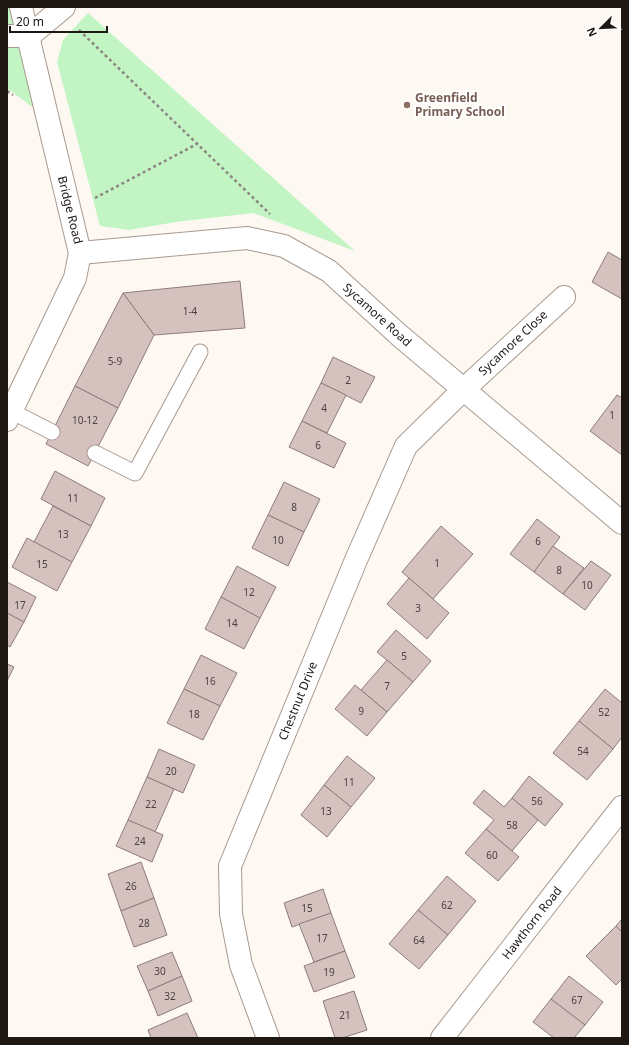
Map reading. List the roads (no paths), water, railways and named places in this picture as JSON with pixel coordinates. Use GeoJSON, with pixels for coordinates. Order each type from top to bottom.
{"type":"FeatureCollection","features":[{"type":"Feature","properties":{"kind":"street","name":"Bridge Road"},"geometry":{"type":"LineString","coordinates":[[9,416],[75,278],[80,253],[21,7]]}},
{"type":"Feature","properties":{"kind":"street"},"geometry":{"type":"LineString","coordinates":[[7,36],[29,36],[62,9]]}},
{"type":"Feature","properties":{"kind":"street","name":"Sycamore Road"},"geometry":{"type":"LineString","coordinates":[[80,253],[247,238],[284,246],[329,271],[399,335],[622,524]]}},
{"type":"Feature","properties":{"kind":"street","name":"Sycamore Close"},"geometry":{"type":"LineString","coordinates":[[463,390],[564,297]]}},
{"type":"Feature","properties":{"kind":"street","name":"Chestnut Drive"},"geometry":{"type":"LineString","coordinates":[[268,1038],[241,965],[230,914],[230,866],[356,560],[406,446],[463,390]]}},
{"type":"Feature","properties":{"kind":"street","name":"Hawthorn Road"},"geometry":{"type":"LineString","coordinates":[[442,1038],[622,807]]}},
{"type":"Feature","properties":{"kind":"lane"},"geometry":{"type":"LineString","coordinates":[[95,453],[135,474],[200,352]]}},
{"type":"Feature","properties":{"kind":"lane"},"geometry":{"type":"LineString","coordinates":[[9,416],[52,432]]}},
{"type":"Feature","properties":{"kind":"place","name":"Greenfield Primary School"},"geometry":{"type":"Point","coordinates":[407,105]}}]}
